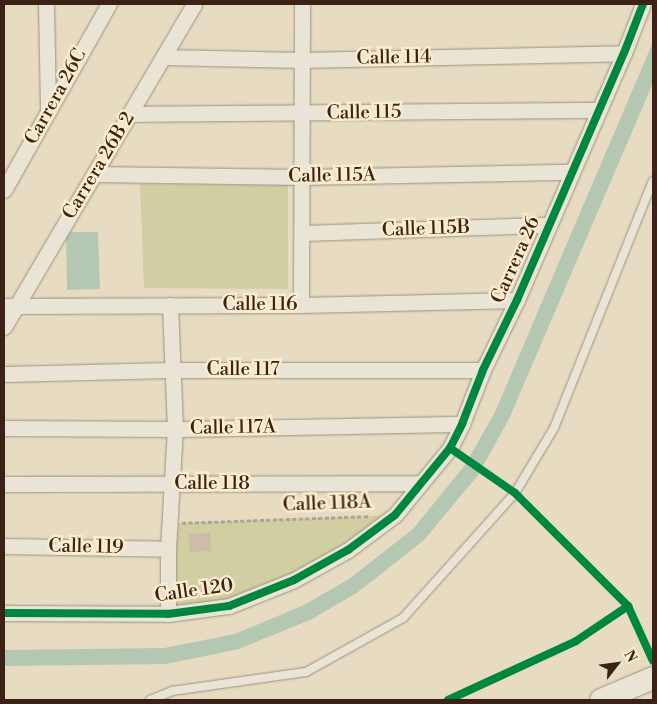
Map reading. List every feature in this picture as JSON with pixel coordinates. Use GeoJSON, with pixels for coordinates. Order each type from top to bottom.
{"type":"FeatureCollection","features":[{"type":"Feature","properties":{"kind":"main road"},"geometry":{"type":"LineString","coordinates":[[601,700],[653,678]]}},
{"type":"Feature","properties":{"kind":"street"},"geometry":{"type":"LineString","coordinates":[[46,4],[48,113]]}},
{"type":"Feature","properties":{"kind":"street","name":"Carrera 26C"},"geometry":{"type":"LineString","coordinates":[[4,190],[109,4]]}},
{"type":"Feature","properties":{"kind":"street","name":"Carrera 26B 2"},"geometry":{"type":"LineString","coordinates":[[4,327],[10,306],[94,174],[194,4]]}},
{"type":"Feature","properties":{"kind":"street"},"geometry":{"type":"LineString","coordinates":[[301,305],[303,233],[302,4]]}},
{"type":"Feature","properties":{"kind":"street","name":"Carrera 26"},"geometry":{"type":"LineString","coordinates":[[395,515],[450,448],[462,424],[483,370],[517,300],[570,172],[624,53],[643,4]]}},
{"type":"Feature","properties":{"kind":"street","name":"Calle 114"},"geometry":{"type":"LineString","coordinates":[[163,57],[302,60],[624,53]]}},
{"type":"Feature","properties":{"kind":"street","name":"Calle 115"},"geometry":{"type":"LineString","coordinates":[[129,114],[599,110]]}},
{"type":"Feature","properties":{"kind":"street","name":"Calle 115A"},"geometry":{"type":"LineString","coordinates":[[94,174],[302,176],[570,172]]}},
{"type":"Feature","properties":{"kind":"street","name":"Calle 115B"},"geometry":{"type":"LineString","coordinates":[[303,233],[549,225]]}},
{"type":"Feature","properties":{"kind":"street","name":"Calle 116"},"geometry":{"type":"LineString","coordinates":[[10,306],[301,305],[517,300]]}},
{"type":"Feature","properties":{"kind":"street"},"geometry":{"type":"LineString","coordinates":[[168,614],[168,549],[174,485],[175,429],[170,304]]}},
{"type":"Feature","properties":{"kind":"street","name":"Calle 117"},"geometry":{"type":"LineString","coordinates":[[4,374],[172,370],[483,370]]}},
{"type":"Feature","properties":{"kind":"street","name":"Calle 117A"},"geometry":{"type":"LineString","coordinates":[[4,428],[175,429],[462,424]]}},
{"type":"Feature","properties":{"kind":"street","name":"Calle 118"},"geometry":{"type":"LineString","coordinates":[[4,484],[421,483]]}},
{"type":"Feature","properties":{"kind":"street","name":"Calle 120"},"geometry":{"type":"LineString","coordinates":[[4,613],[168,614],[229,606],[294,580],[348,550],[395,515]]}},
{"type":"Feature","properties":{"kind":"street","name":"Calle 119"},"geometry":{"type":"LineString","coordinates":[[4,546],[168,549]]}},
{"type":"Feature","properties":{"kind":"lane"},"geometry":{"type":"LineString","coordinates":[[150,700],[172,691],[306,672],[402,618],[515,493],[554,428],[653,181]]}},
{"type":"Feature","properties":{"kind":"shaded area"},"geometry":{"type":"Polygon","coordinates":[[[653,42],[653,83],[509,419],[478,475],[424,540],[358,592],[312,619],[239,649],[166,664],[4,666],[4,650],[164,648],[235,634],[304,605],[349,579],[413,529],[465,465],[495,412],[653,42]]]}},
{"type":"Feature","properties":{"kind":"shaded area"},"geometry":{"type":"Polygon","coordinates":[[[140,184],[288,185],[288,289],[144,288],[140,184]]]}},
{"type":"Feature","properties":{"kind":"shaded area"},"geometry":{"type":"Polygon","coordinates":[[[66,232],[98,232],[100,289],[67,290],[66,232]]]}},
{"type":"Feature","properties":{"kind":"shaded area"},"geometry":{"type":"Polygon","coordinates":[[[395,515],[348,550],[229,606],[168,614],[170,523],[395,515]]]}},
{"type":"Feature","properties":{"kind":"building"},"geometry":{"type":"Polygon","coordinates":[[[210,533],[211,551],[190,552],[189,534],[210,533]]]}},
{"type":"Feature","properties":{"kind":"cycle path"},"geometry":{"type":"LineString","coordinates":[[4,613],[168,614],[229,606],[294,580],[348,550],[395,515],[450,448],[462,424],[483,370],[517,300],[624,53],[643,4]]}},
{"type":"Feature","properties":{"kind":"cycle path"},"geometry":{"type":"LineString","coordinates":[[450,448],[515,493],[628,606],[653,661]]}},
{"type":"Feature","properties":{"kind":"cycle path"},"geometry":{"type":"LineString","coordinates":[[448,700],[576,641],[628,606]]}}]}
